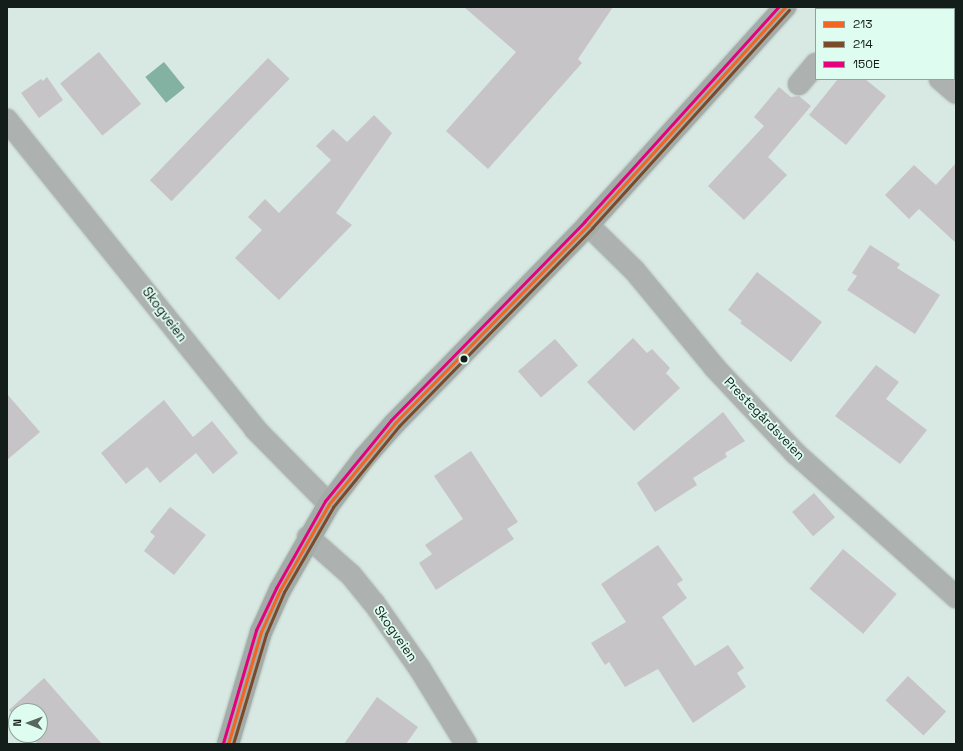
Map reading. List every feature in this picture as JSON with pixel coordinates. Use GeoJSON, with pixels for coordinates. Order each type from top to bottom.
{"type":"FeatureCollection","features":[{"type":"Feature","properties":{"kind":"main road"},"geometry":{"type":"LineString","coordinates":[[228,744],[261,632],[308,538],[329,504],[364,458],[395,423],[588,225],[785,7]]}},
{"type":"Feature","properties":{"kind":"street"},"geometry":{"type":"LineString","coordinates":[[799,84],[815,65]]}},
{"type":"Feature","properties":{"kind":"street"},"geometry":{"type":"LineString","coordinates":[[941,80],[956,93]]}},
{"type":"Feature","properties":{"kind":"street","name":"Skogveien"},"geometry":{"type":"LineString","coordinates":[[7,120],[250,423],[329,504]]}},
{"type":"Feature","properties":{"kind":"street","name":"Prestegårdsveien"},"geometry":{"type":"LineString","coordinates":[[588,225],[634,270],[715,368],[795,453],[956,598]]}},
{"type":"Feature","properties":{"kind":"street","name":"Skogveien"},"geometry":{"type":"LineString","coordinates":[[308,538],[350,575],[374,603],[420,670],[466,744]]}},
{"type":"Feature","properties":{"kind":"shaded area"},"geometry":{"type":"Polygon","coordinates":[[[164,62],[185,88],[166,103],[145,77],[164,62]]]}},
{"type":"Feature","properties":{"kind":"building"},"geometry":{"type":"Polygon","coordinates":[[[464,7],[613,7],[578,59],[582,63],[488,169],[446,131],[516,52],[464,7]]]}},
{"type":"Feature","properties":{"kind":"building"},"geometry":{"type":"Polygon","coordinates":[[[99,52],[141,104],[102,136],[60,83],[99,52]]]}},
{"type":"Feature","properties":{"kind":"building"},"geometry":{"type":"Polygon","coordinates":[[[268,58],[290,79],[171,201],[150,180],[268,58]]]}},
{"type":"Feature","properties":{"kind":"building"},"geometry":{"type":"Polygon","coordinates":[[[47,77],[63,100],[39,118],[21,93],[41,79],[43,81],[47,77]]]}},
{"type":"Feature","properties":{"kind":"building"},"geometry":{"type":"Polygon","coordinates":[[[837,80],[866,80],[886,96],[846,145],[809,115],[837,80]]]}},
{"type":"Feature","properties":{"kind":"building"},"geometry":{"type":"Polygon","coordinates":[[[779,87],[791,97],[799,96],[811,106],[768,157],[787,175],[744,220],[708,186],[764,126],[754,117],[779,87]]]}},
{"type":"Feature","properties":{"kind":"building"},"geometry":{"type":"Polygon","coordinates":[[[374,115],[392,133],[336,213],[352,225],[279,300],[235,258],[262,230],[248,217],[265,199],[279,213],[331,160],[316,146],[333,129],[347,142],[374,115]]]}},
{"type":"Feature","properties":{"kind":"building"},"geometry":{"type":"Polygon","coordinates":[[[956,163],[956,243],[919,209],[909,219],[885,195],[914,165],[936,185],[956,163]]]}},
{"type":"Feature","properties":{"kind":"building"},"geometry":{"type":"Polygon","coordinates":[[[870,245],[900,264],[897,268],[940,295],[915,334],[847,290],[857,276],[852,273],[870,245]]]}},
{"type":"Feature","properties":{"kind":"building"},"geometry":{"type":"Polygon","coordinates":[[[757,272],[822,322],[791,362],[740,323],[742,321],[728,310],[757,272]]]}},
{"type":"Feature","properties":{"kind":"building"},"geometry":{"type":"Polygon","coordinates":[[[633,338],[647,353],[652,349],[670,368],[666,373],[680,388],[634,431],[587,382],[633,338]]]}},
{"type":"Feature","properties":{"kind":"building"},"geometry":{"type":"Polygon","coordinates":[[[555,339],[578,365],[541,398],[518,371],[555,339]]]}},
{"type":"Feature","properties":{"kind":"building"},"geometry":{"type":"Polygon","coordinates":[[[876,365],[899,382],[886,399],[927,430],[900,464],[835,416],[876,365]]]}},
{"type":"Feature","properties":{"kind":"building"},"geometry":{"type":"Polygon","coordinates":[[[7,394],[40,432],[7,460],[7,394]]]}},
{"type":"Feature","properties":{"kind":"building"},"geometry":{"type":"Polygon","coordinates":[[[164,400],[193,437],[212,421],[238,453],[213,474],[196,453],[160,483],[147,467],[126,484],[101,453],[164,400]]]}},
{"type":"Feature","properties":{"kind":"building"},"geometry":{"type":"Polygon","coordinates":[[[723,412],[745,441],[725,453],[727,457],[693,478],[697,485],[655,512],[637,483],[723,412]]]}},
{"type":"Feature","properties":{"kind":"building"},"geometry":{"type":"Polygon","coordinates":[[[471,451],[518,522],[507,529],[514,539],[436,590],[419,563],[432,554],[425,545],[463,519],[434,476],[471,451]]]}},
{"type":"Feature","properties":{"kind":"building"},"geometry":{"type":"Polygon","coordinates":[[[814,493],[835,517],[813,536],[792,512],[814,493]]]}},
{"type":"Feature","properties":{"kind":"building"},"geometry":{"type":"Polygon","coordinates":[[[170,507],[206,535],[174,575],[144,551],[155,536],[150,532],[170,507]]]}},
{"type":"Feature","properties":{"kind":"building"},"geometry":{"type":"Polygon","coordinates":[[[658,545],[683,580],[677,584],[687,598],[662,617],[695,666],[728,645],[744,668],[737,673],[746,687],[693,723],[658,669],[625,687],[609,662],[605,665],[591,643],[626,622],[601,584],[658,545]]]}},
{"type":"Feature","properties":{"kind":"building"},"geometry":{"type":"Polygon","coordinates":[[[843,549],[897,594],[863,634],[810,589],[843,549]]]}},
{"type":"Feature","properties":{"kind":"building"},"geometry":{"type":"Polygon","coordinates":[[[908,676],[946,711],[924,736],[885,700],[908,676]]]}},
{"type":"Feature","properties":{"kind":"building"},"geometry":{"type":"Polygon","coordinates":[[[44,678],[102,744],[38,744],[37,743],[48,743],[48,703],[17,703],[44,678]]]}},
{"type":"Feature","properties":{"kind":"building"},"geometry":{"type":"Polygon","coordinates":[[[377,697],[418,727],[406,744],[344,744],[377,697]]]}},
{"type":"Feature","properties":{"kind":"transit line","name":"150E"},"geometry":{"type":"LineString","coordinates":[[223,743],[256,630],[276,588],[325,501],[391,420],[584,222],[778,7]]}},
{"type":"Feature","properties":{"kind":"transit line","name":"213"},"geometry":{"type":"LineString","coordinates":[[228,744],[261,632],[280,590],[329,504],[395,423],[588,225],[785,7]]}},
{"type":"Feature","properties":{"kind":"transit line","name":"214"},"geometry":{"type":"LineString","coordinates":[[233,744],[266,634],[284,592],[333,507],[399,426],[592,228],[789,10]]}}]}
